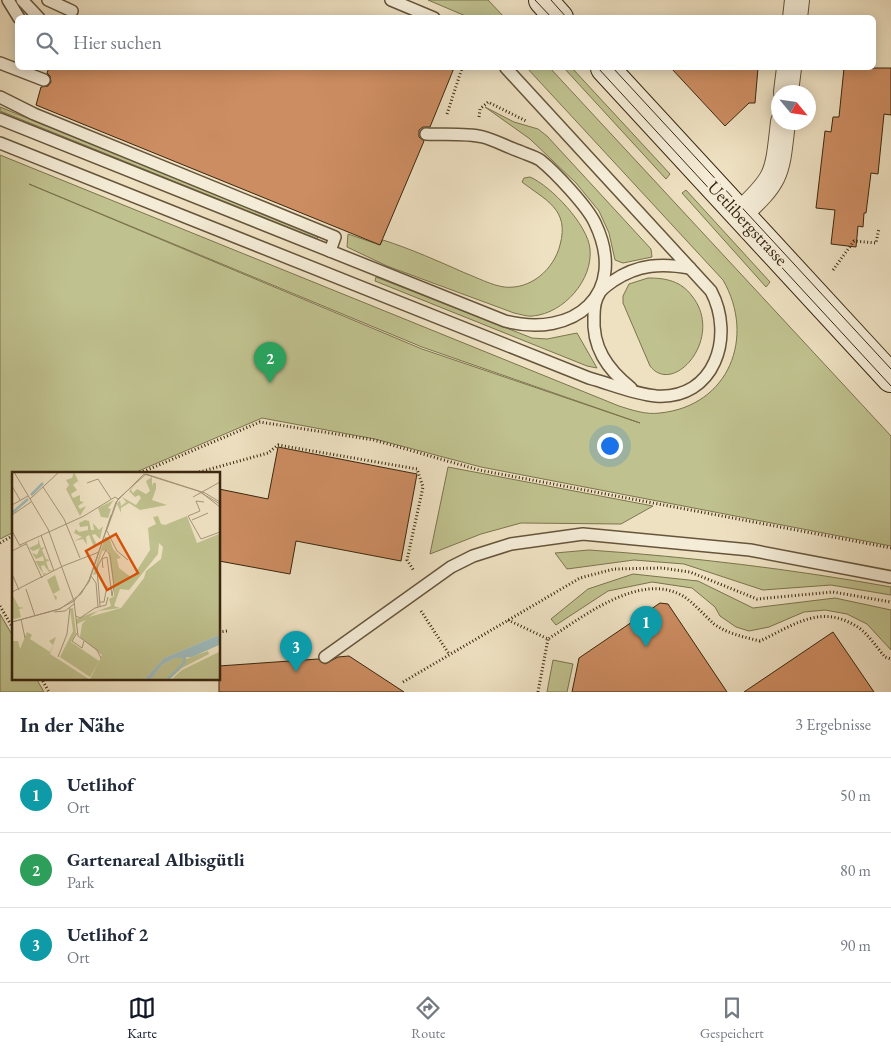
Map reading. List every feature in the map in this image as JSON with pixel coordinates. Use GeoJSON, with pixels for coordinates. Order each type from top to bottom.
{"type":"FeatureCollection","features":[{"type":"Feature","properties":{"kind":"main road"},"geometry":{"type":"LineString","coordinates":[[543,0],[556,15]]}},
{"type":"Feature","properties":{"kind":"main road","name":"Uetlibergstrasse"},"geometry":{"type":"LineString","coordinates":[[607,70],[891,378]]}},
{"type":"Feature","properties":{"kind":"street"},"geometry":{"type":"LineString","coordinates":[[795,15],[797,0]]}},
{"type":"Feature","properties":{"kind":"street"},"geometry":{"type":"LineString","coordinates":[[787,85],[789,70]]}},
{"type":"Feature","properties":{"kind":"street"},"geometry":{"type":"LineString","coordinates":[[740,214],[771,182],[779,160],[782,130]]}},
{"type":"Feature","properties":{"kind":"lane"},"geometry":{"type":"LineString","coordinates":[[8,0],[17,15]]}},
{"type":"Feature","properties":{"kind":"lane"},"geometry":{"type":"LineString","coordinates":[[22,0],[36,15]]}},
{"type":"Feature","properties":{"kind":"lane"},"geometry":{"type":"LineString","coordinates":[[48,0],[72,11]]}},
{"type":"Feature","properties":{"kind":"lane"},"geometry":{"type":"LineString","coordinates":[[390,0],[427,15]]}},
{"type":"Feature","properties":{"kind":"lane"},"geometry":{"type":"LineString","coordinates":[[0,63],[15,69]]}},
{"type":"Feature","properties":{"kind":"lane"},"geometry":{"type":"LineString","coordinates":[[18,70],[44,80]]}},
{"type":"Feature","properties":{"kind":"lane"},"geometry":{"type":"LineString","coordinates":[[0,143],[571,371],[656,396],[678,392],[700,381],[717,360],[723,337],[721,313],[711,291],[508,70]]}},
{"type":"Feature","properties":{"kind":"lane"},"geometry":{"type":"LineString","coordinates":[[0,97],[34,114],[336,237],[330,251]]}},
{"type":"Feature","properties":{"kind":"lane"},"geometry":{"type":"LineString","coordinates":[[0,119],[505,321],[521,325],[538,326],[569,320],[581,314],[599,293],[622,275],[636,269],[669,264],[690,268]]}},
{"type":"Feature","properties":{"kind":"lane"},"geometry":{"type":"LineString","coordinates":[[426,134],[483,137],[539,160],[584,206],[595,223],[604,250],[605,272],[594,310],[593,327],[597,344],[603,359],[613,372],[635,391]]}},
{"type":"Feature","properties":{"kind":"lane"},"geometry":{"type":"LineString","coordinates":[[325,657],[451,567],[480,554],[511,544],[583,534],[750,550],[891,577]]}},
{"type":"Feature","properties":{"kind":"path"},"geometry":{"type":"LineString","coordinates":[[441,135],[461,70]]}},
{"type":"Feature","properties":{"kind":"path"},"geometry":{"type":"LineString","coordinates":[[475,137],[480,110],[488,102],[536,126],[550,116]]}},
{"type":"Feature","properties":{"kind":"path"},"geometry":{"type":"LineString","coordinates":[[833,270],[854,241],[876,244],[879,228]]}},
{"type":"Feature","properties":{"kind":"path"},"geometry":{"type":"LineString","coordinates":[[142,472],[260,422],[374,440],[479,470],[891,548]]}},
{"type":"Feature","properties":{"kind":"path"},"geometry":{"type":"LineString","coordinates":[[200,472],[268,453],[278,445],[417,469],[423,487],[407,560],[414,572],[410,596],[449,654]]}},
{"type":"Feature","properties":{"kind":"path"},"geometry":{"type":"LineString","coordinates":[[0,543],[12,536]]}},
{"type":"Feature","properties":{"kind":"path"},"geometry":{"type":"LineString","coordinates":[[403,682],[580,578],[614,569],[662,568],[690,572],[757,599],[833,592],[891,602]]}},
{"type":"Feature","properties":{"kind":"path"},"geometry":{"type":"LineString","coordinates":[[538,692],[548,639],[617,597],[651,588],[682,596],[728,633],[760,641],[808,617],[828,615],[858,626],[885,657],[891,659]]}},
{"type":"Feature","properties":{"kind":"path"},"geometry":{"type":"LineString","coordinates":[[0,606],[12,627]]}},
{"type":"Feature","properties":{"kind":"path"},"geometry":{"type":"LineString","coordinates":[[508,619],[548,639]]}},
{"type":"Feature","properties":{"kind":"path"},"geometry":{"type":"LineString","coordinates":[[220,632],[227,631]]}},
{"type":"Feature","properties":{"kind":"path"},"geometry":{"type":"LineString","coordinates":[[42,680],[49,692]]}},
{"type":"Feature","properties":{"kind":"green space"},"geometry":{"type":"Polygon","coordinates":[[[428,0],[488,0],[502,15],[463,15],[428,0]]]}},
{"type":"Feature","properties":{"kind":"green space"},"geometry":{"type":"Polygon","coordinates":[[[529,70],[552,70],[891,436],[891,546],[481,467],[375,439],[262,418],[136,472],[12,472],[12,533],[0,539],[0,155],[619,406],[644,413],[660,413],[684,408],[704,397],[719,383],[730,365],[736,345],[737,324],[733,302],[723,280],[529,70]],[[29,184],[422,349],[640,423],[422,347],[29,184]]]}},
{"type":"Feature","properties":{"kind":"green space"},"geometry":{"type":"Polygon","coordinates":[[[566,70],[574,70],[670,174],[666,179],[566,70]]]}},
{"type":"Feature","properties":{"kind":"green space"},"geometry":{"type":"Polygon","coordinates":[[[0,107],[318,236],[317,239],[0,111],[0,107]]]}},
{"type":"Feature","properties":{"kind":"green space"},"geometry":{"type":"Polygon","coordinates":[[[485,107],[514,122],[538,129],[547,136],[651,249],[652,257],[623,263],[615,260],[609,233],[599,211],[576,183],[530,139],[485,107]]]}},
{"type":"Feature","properties":{"kind":"green space"},"geometry":{"type":"Polygon","coordinates":[[[530,177],[558,197],[567,207],[583,229],[590,249],[590,261],[587,272],[574,293],[555,309],[544,314],[526,316],[514,313],[387,266],[347,247],[348,234],[380,245],[383,240],[494,285],[514,287],[523,285],[540,276],[553,262],[560,245],[562,233],[562,222],[553,207],[547,200],[522,182],[524,178],[530,177]]]}},
{"type":"Feature","properties":{"kind":"green space"},"geometry":{"type":"Polygon","coordinates":[[[686,190],[770,282],[766,287],[682,193],[686,190]]]}},
{"type":"Feature","properties":{"kind":"green space"},"geometry":{"type":"Polygon","coordinates":[[[376,277],[532,338],[547,339],[577,333],[597,368],[587,366],[375,281],[376,277]]]}},
{"type":"Feature","properties":{"kind":"green space"},"geometry":{"type":"Polygon","coordinates":[[[648,278],[673,281],[683,287],[692,296],[701,312],[703,329],[700,344],[692,358],[683,368],[671,374],[660,374],[650,366],[623,303],[623,296],[629,284],[648,278]]]}},
{"type":"Feature","properties":{"kind":"green space"},"geometry":{"type":"Polygon","coordinates":[[[448,467],[653,506],[621,524],[521,523],[481,534],[430,554],[448,467]]]}},
{"type":"Feature","properties":{"kind":"green space"},"geometry":{"type":"Polygon","coordinates":[[[589,550],[665,556],[778,569],[891,587],[891,595],[831,585],[763,590],[684,564],[634,560],[567,569],[555,553],[589,550]]]}},
{"type":"Feature","properties":{"kind":"green space"},"geometry":{"type":"Polygon","coordinates":[[[633,574],[698,581],[753,608],[835,598],[891,610],[891,650],[867,624],[847,614],[825,610],[804,612],[769,627],[749,631],[736,627],[720,616],[715,607],[692,588],[652,582],[608,591],[556,625],[551,619],[588,589],[633,574]]]}},
{"type":"Feature","properties":{"kind":"green space"},"geometry":{"type":"Polygon","coordinates":[[[0,614],[12,635],[12,680],[37,680],[44,692],[0,692],[0,614]]]}},
{"type":"Feature","properties":{"kind":"green space"},"geometry":{"type":"Polygon","coordinates":[[[553,660],[573,664],[567,692],[547,692],[553,660]]]}},
{"type":"Feature","properties":{"kind":"building"},"geometry":{"type":"Polygon","coordinates":[[[891,68],[891,115],[884,114],[878,174],[871,173],[866,213],[864,213],[863,227],[858,226],[856,247],[831,244],[835,210],[816,208],[825,131],[831,132],[833,117],[839,117],[844,70],[891,68]]]}},
{"type":"Feature","properties":{"kind":"building"},"geometry":{"type":"Polygon","coordinates":[[[48,70],[453,70],[430,127],[423,127],[419,130],[419,137],[424,141],[380,245],[36,105],[41,87],[48,86],[51,82],[50,76],[47,73],[48,70]]]}},
{"type":"Feature","properties":{"kind":"building"},"geometry":{"type":"Polygon","coordinates":[[[673,70],[758,70],[755,103],[749,103],[725,126],[673,70]]]}},
{"type":"Feature","properties":{"kind":"building"},"geometry":{"type":"Polygon","coordinates":[[[278,447],[417,474],[401,561],[296,541],[290,574],[220,561],[220,489],[268,499],[278,447]]]}},
{"type":"Feature","properties":{"kind":"building"},"geometry":{"type":"Polygon","coordinates":[[[660,603],[668,604],[727,692],[572,692],[579,658],[660,603]]]}},
{"type":"Feature","properties":{"kind":"building"},"geometry":{"type":"Polygon","coordinates":[[[833,632],[874,692],[744,692],[833,632]]]}},
{"type":"Feature","properties":{"kind":"building"},"geometry":{"type":"Polygon","coordinates":[[[349,656],[404,692],[219,692],[220,666],[318,659],[325,664],[338,657],[349,656]]]}},
{"type":"Feature","properties":{"kind":"tram line"},"geometry":{"type":"LineString","coordinates":[[535,0],[549,15]]}},
{"type":"Feature","properties":{"kind":"tram line"},"geometry":{"type":"LineString","coordinates":[[551,0],[564,15]]}},
{"type":"Feature","properties":{"kind":"tram line"},"geometry":{"type":"LineString","coordinates":[[600,70],[891,386]]}},
{"type":"Feature","properties":{"kind":"tram line"},"geometry":{"type":"LineString","coordinates":[[615,70],[891,369]]}},
{"type":"Feature","properties":{"kind":"place","name":"Gartenareal Albisgütli"},"geometry":{"type":"Point","coordinates":[270,383]}},
{"type":"Feature","properties":{"kind":"place","name":"Uetlihof"},"geometry":{"type":"Point","coordinates":[646,647]}},
{"type":"Feature","properties":{"kind":"place","name":"Uetlihof 2"},"geometry":{"type":"Point","coordinates":[296,672]}}]}
